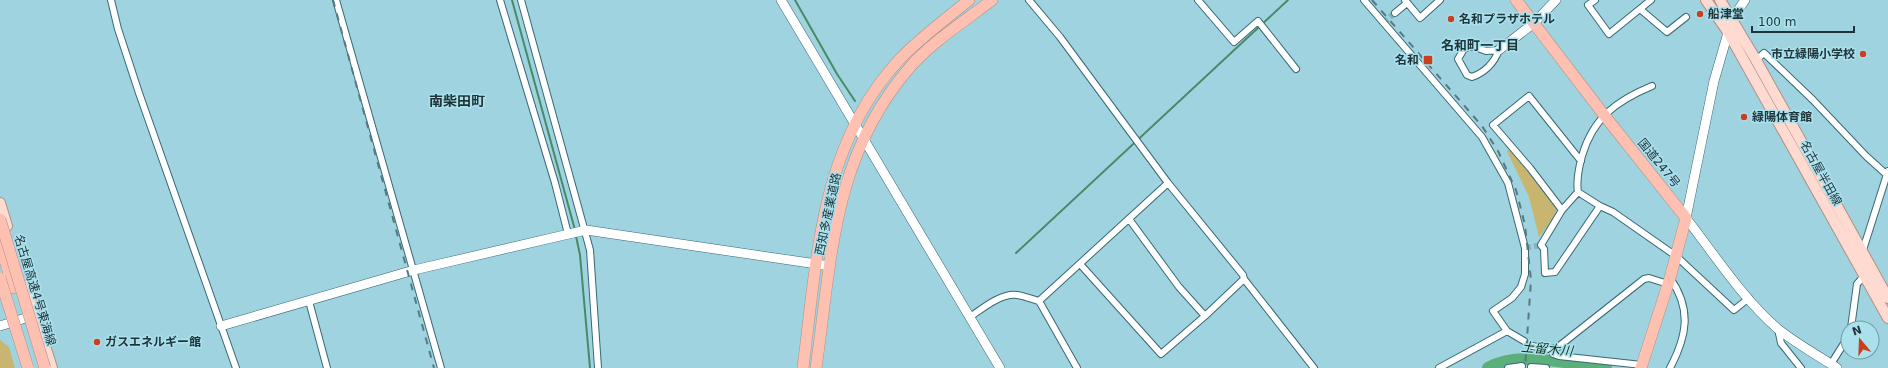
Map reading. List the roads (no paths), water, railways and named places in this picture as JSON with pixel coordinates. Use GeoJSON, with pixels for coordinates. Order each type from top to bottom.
{"type":"FeatureCollection","features":[{"type":"Feature","properties":{"kind":"highway","name":"西知多産業道路"},"geometry":{"type":"LineString","coordinates":[[803,368],[826,205],[833,178],[855,124],[874,93],[900,59],[969,0]]}},
{"type":"Feature","properties":{"kind":"highway","name":"西知多産業道路"},"geometry":{"type":"LineString","coordinates":[[816,368],[830,266],[844,189],[854,158],[863,137],[886,98],[911,66],[940,40],[992,0]]}},
{"type":"Feature","properties":{"kind":"highway","name":"国道247号"},"geometry":{"type":"LineString","coordinates":[[1516,0],[1604,115],[1686,218]]}},
{"type":"Feature","properties":{"kind":"highway"},"geometry":{"type":"LineString","coordinates":[[1642,367],[1669,281],[1686,218]]}},
{"type":"Feature","properties":{"kind":"highway","name":"名古屋高速4号東海線"},"geometry":{"type":"LineString","coordinates":[[0,219],[45,368]]}},
{"type":"Feature","properties":{"kind":"highway"},"geometry":{"type":"LineString","coordinates":[[0,243],[37,368]]}},
{"type":"Feature","properties":{"kind":"highway"},"geometry":{"type":"LineString","coordinates":[[0,278],[28,368]]}},
{"type":"Feature","properties":{"kind":"main road","name":"名古屋半田線"},"geometry":{"type":"LineString","coordinates":[[1706,0],[1728,32],[1888,318]]}},
{"type":"Feature","properties":{"kind":"main road","name":"名古屋半田線"},"geometry":{"type":"LineString","coordinates":[[1720,0],[1756,60],[1888,298]]}},
{"type":"Feature","properties":{"kind":"main road"},"geometry":{"type":"LineString","coordinates":[[0,204],[52,368]]}},
{"type":"Feature","properties":{"kind":"main road"},"geometry":{"type":"LineString","coordinates":[[0,292],[4,325],[22,368]]}},
{"type":"Feature","properties":{"kind":"street"},"geometry":{"type":"LineString","coordinates":[[111,0],[118,29],[137,86],[236,368]]}},
{"type":"Feature","properties":{"kind":"street"},"geometry":{"type":"LineString","coordinates":[[336,0],[441,368]]}},
{"type":"Feature","properties":{"kind":"street"},"geometry":{"type":"LineString","coordinates":[[500,0],[551,168],[568,234]]}},
{"type":"Feature","properties":{"kind":"street"},"geometry":{"type":"LineString","coordinates":[[521,0],[586,230],[590,250],[598,368]]}},
{"type":"Feature","properties":{"kind":"street"},"geometry":{"type":"LineString","coordinates":[[781,0],[1000,368]]}},
{"type":"Feature","properties":{"kind":"street"},"geometry":{"type":"LineString","coordinates":[[1029,0],[1060,37],[1168,183],[1243,275],[1244,279],[1314,368]]}},
{"type":"Feature","properties":{"kind":"street"},"geometry":{"type":"LineString","coordinates":[[1198,0],[1234,42],[1258,21],[1296,69]]}},
{"type":"Feature","properties":{"kind":"street"},"geometry":{"type":"LineString","coordinates":[[1364,0],[1482,137],[1508,183],[1525,248],[1525,274],[1521,287],[1512,298],[1493,311],[1507,331],[1524,341]]}},
{"type":"Feature","properties":{"kind":"street"},"geometry":{"type":"LineString","coordinates":[[1395,13],[1406,2],[1420,18],[1440,0]]}},
{"type":"Feature","properties":{"kind":"street"},"geometry":{"type":"LineString","coordinates":[[1499,50],[1486,51],[1475,47],[1469,47],[1464,49],[1458,59],[1467,75],[1472,77],[1494,63],[1499,50],[1534,23],[1556,0]]}},
{"type":"Feature","properties":{"kind":"street"},"geometry":{"type":"LineString","coordinates":[[1595,0],[1588,5],[1609,34],[1651,0]]}},
{"type":"Feature","properties":{"kind":"street"},"geometry":{"type":"LineString","coordinates":[[1745,0],[1732,19],[1710,97],[1686,218],[1749,298],[1778,328],[1804,348],[1834,366],[1840,354]]}},
{"type":"Feature","properties":{"kind":"street"},"geometry":{"type":"LineString","coordinates":[[1640,9],[1666,32],[1686,17]]}},
{"type":"Feature","properties":{"kind":"street"},"geometry":{"type":"LineString","coordinates":[[1756,60],[1764,53],[1813,100],[1866,156],[1887,172],[1886,184],[1862,252],[1864,276],[1857,284],[1852,320]]}},
{"type":"Feature","properties":{"kind":"street"},"geometry":{"type":"LineString","coordinates":[[1652,86],[1617,104],[1595,124],[1587,140],[1581,161],[1576,184],[1578,192],[1600,206],[1613,212],[1676,256],[1734,310],[1749,298]]}},
{"type":"Feature","properties":{"kind":"street"},"geometry":{"type":"LineString","coordinates":[[1562,210],[1530,168],[1493,125],[1529,96],[1581,161]]}},
{"type":"Feature","properties":{"kind":"street"},"geometry":{"type":"LineString","coordinates":[[1039,301],[1168,183]]}},
{"type":"Feature","properties":{"kind":"street"},"geometry":{"type":"LineString","coordinates":[[1578,192],[1562,210],[1541,245],[1544,249],[1545,273],[1555,272],[1600,206]]}},
{"type":"Feature","properties":{"kind":"street"},"geometry":{"type":"LineString","coordinates":[[1129,220],[1179,287],[1205,316]]}},
{"type":"Feature","properties":{"kind":"street"},"geometry":{"type":"LineString","coordinates":[[220,326],[414,270],[586,230],[830,266]]}},
{"type":"Feature","properties":{"kind":"street"},"geometry":{"type":"LineString","coordinates":[[1080,264],[1161,354],[1205,316],[1244,279]]}},
{"type":"Feature","properties":{"kind":"street"},"geometry":{"type":"LineString","coordinates":[[1532,346],[1552,349],[1558,346],[1644,279],[1649,278],[1669,281],[1675,285],[1685,310],[1686,318],[1683,334],[1670,368]]}},
{"type":"Feature","properties":{"kind":"street"},"geometry":{"type":"LineString","coordinates":[[970,316],[991,303],[1008,296],[1016,295],[1039,301],[1077,368]]}},
{"type":"Feature","properties":{"kind":"street"},"geometry":{"type":"LineString","coordinates":[[309,301],[327,368]]}},
{"type":"Feature","properties":{"kind":"street"},"geometry":{"type":"LineString","coordinates":[[4,325],[35,315]]}},
{"type":"Feature","properties":{"kind":"street"},"geometry":{"type":"LineString","coordinates":[[1778,328],[1781,343],[1801,368]]}},
{"type":"Feature","properties":{"kind":"street"},"geometry":{"type":"LineString","coordinates":[[1439,368],[1507,331]]}},
{"type":"Feature","properties":{"kind":"street"},"geometry":{"type":"LineString","coordinates":[[1552,349],[1553,354],[1559,356],[1642,367]]}},
{"type":"Feature","properties":{"kind":"street"},"geometry":{"type":"LineString","coordinates":[[1508,368],[1522,366]]}},
{"type":"Feature","properties":{"kind":"street"},"geometry":{"type":"LineString","coordinates":[[1531,367],[1546,368]]}},
{"type":"Feature","properties":{"kind":"waterway"},"geometry":{"type":"LineString","coordinates":[[512,0],[575,230]]}},
{"type":"Feature","properties":{"kind":"waterway"},"geometry":{"type":"LineString","coordinates":[[795,0],[837,74],[855,101]]}},
{"type":"Feature","properties":{"kind":"waterway"},"geometry":{"type":"LineString","coordinates":[[1016,253],[1288,0]]}},
{"type":"Feature","properties":{"kind":"waterway"},"geometry":{"type":"LineString","coordinates":[[576,236],[580,255],[590,368]]}},
{"type":"Feature","properties":{"kind":"waterway","name":"土留木川"},"geometry":{"type":"LineString","coordinates":[[1488,368],[1501,363],[1530,359],[1561,361],[1606,368]]}},
{"type":"Feature","properties":{"kind":"tunnel"},"geometry":{"type":"LineString","coordinates":[[1383,23],[1395,13]]}},
{"type":"Feature","properties":{"kind":"tunnel"},"geometry":{"type":"LineString","coordinates":[[1525,248],[1541,245]]}},
{"type":"Feature","properties":{"kind":"railway"},"geometry":{"type":"LineString","coordinates":[[333,0],[434,368]]}},
{"type":"Feature","properties":{"kind":"railway"},"geometry":{"type":"LineString","coordinates":[[1372,0],[1482,126],[1498,151],[1516,190],[1525,225],[1531,280],[1525,368]]}},
{"type":"Feature","properties":{"kind":"place","name":"船津堂"},"geometry":{"type":"Point","coordinates":[1700,14]}},
{"type":"Feature","properties":{"kind":"place","name":"名和プラザホテル"},"geometry":{"type":"Point","coordinates":[1451,19]}},
{"type":"Feature","properties":{"kind":"place","name":"市立緑陽小学校"},"geometry":{"type":"Point","coordinates":[1863,54]}},
{"type":"Feature","properties":{"kind":"place","name":"名和"},"geometry":{"type":"Point","coordinates":[1428,60]}},
{"type":"Feature","properties":{"kind":"place","name":"緑陽体育館"},"geometry":{"type":"Point","coordinates":[1744,117]}},
{"type":"Feature","properties":{"kind":"place","name":"ガスエネルギー館"},"geometry":{"type":"Point","coordinates":[97,342]}},
{"type":"Feature","properties":{"kind":"district","name":"名和町一丁目"},"geometry":{"type":"Point","coordinates":[1480,45]}},
{"type":"Feature","properties":{"kind":"district","name":"南柴田町"},"geometry":{"type":"Point","coordinates":[457,101]}}]}
